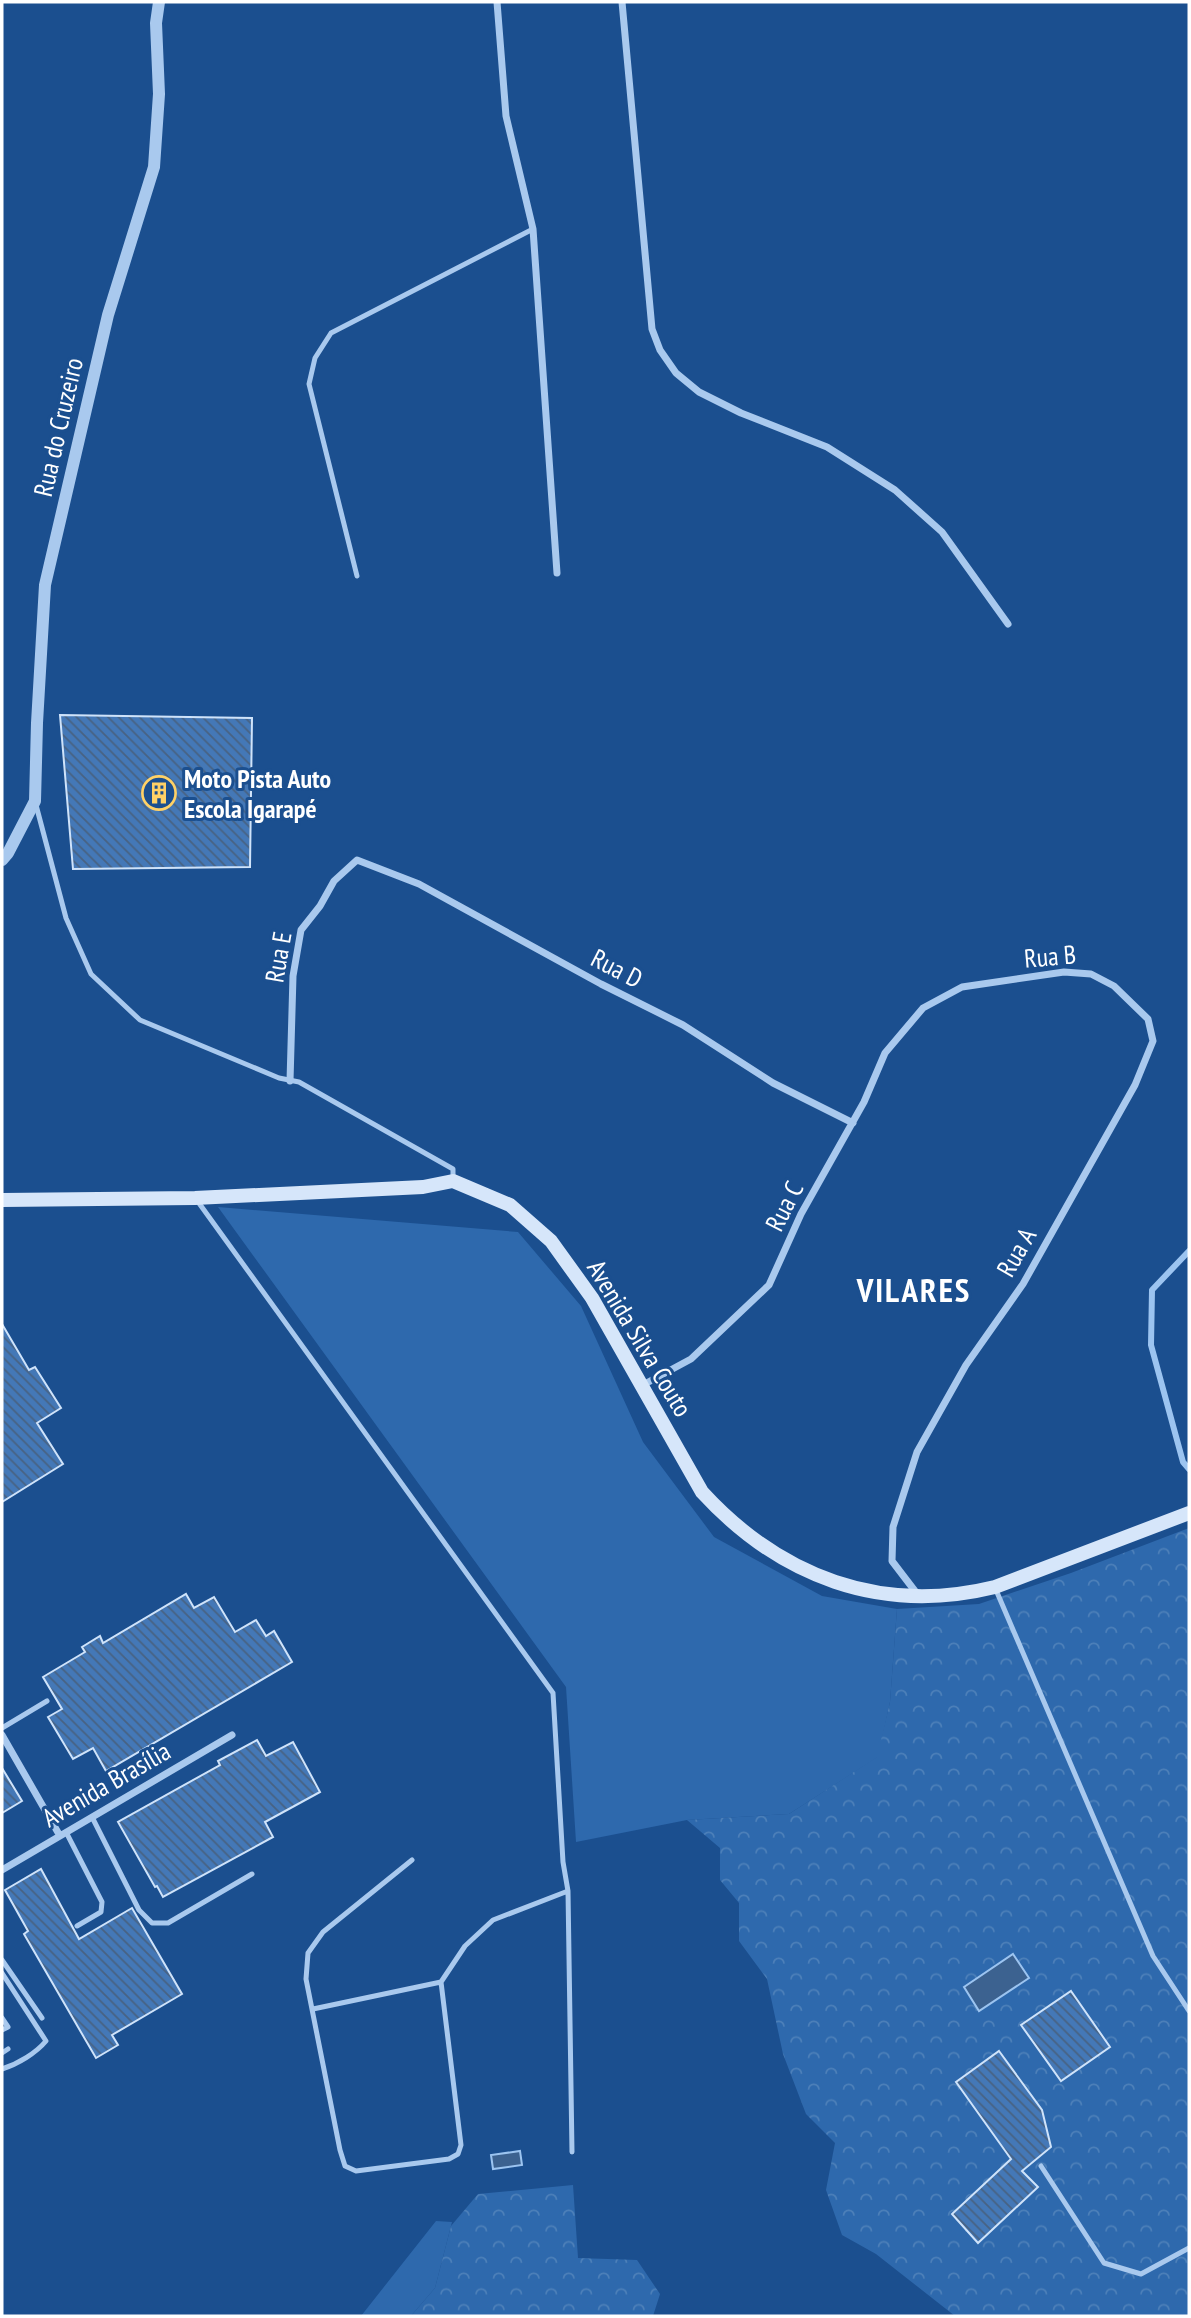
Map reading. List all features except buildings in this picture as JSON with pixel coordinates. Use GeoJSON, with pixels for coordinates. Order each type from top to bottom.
{"type":"FeatureCollection","features":[{"type":"Feature","properties":{"kind":"main road","name":"Avenida Silva Couto"},"geometry":{"type":"LineString","coordinates":[[453,1181],[510,1205],[551,1241],[592,1298],[702,1492],[725,1517],[758,1544],[818,1577],[851,1587],[898,1595],[942,1597],[995,1587],[1189,1514]]}},
{"type":"Feature","properties":{"kind":"main road"},"geometry":{"type":"LineString","coordinates":[[2,1200],[195,1198],[423,1187],[453,1181]]}},
{"type":"Feature","properties":{"kind":"street","name":"Rua do Cruzeiro"},"geometry":{"type":"LineString","coordinates":[[2,860],[35,801],[45,585],[108,315],[154,167],[159,94],[156,23],[159,2]]}},
{"type":"Feature","properties":{"kind":"street"},"geometry":{"type":"LineString","coordinates":[[497,2],[506,116],[533,229],[558,573]]}},
{"type":"Feature","properties":{"kind":"street"},"geometry":{"type":"LineString","coordinates":[[621,2],[652,329],[660,350],[676,373],[699,392],[741,413],[827,447],[895,490],[943,532],[1008,624]]}},
{"type":"Feature","properties":{"kind":"street","name":"Rua E"},"geometry":{"type":"LineString","coordinates":[[290,1081],[293,976],[301,930],[320,906],[334,881],[357,860]]}},
{"type":"Feature","properties":{"kind":"street","name":"Rua D"},"geometry":{"type":"LineString","coordinates":[[357,860],[419,884],[601,984],[683,1025],[773,1083],[853,1123]]}},
{"type":"Feature","properties":{"kind":"street","name":"Rua B"},"geometry":{"type":"LineString","coordinates":[[923,1008],[962,987],[1063,972],[1091,974],[1114,986],[1148,1019],[1153,1041]]}},
{"type":"Feature","properties":{"kind":"street","name":"Rua C"},"geometry":{"type":"LineString","coordinates":[[641,1386],[691,1359],[769,1285],[801,1214],[853,1123],[885,1053],[923,1008]]}},
{"type":"Feature","properties":{"kind":"street","name":"Rua A"},"geometry":{"type":"LineString","coordinates":[[918,1596],[892,1561],[893,1527],[917,1452],[966,1364],[1023,1284],[1135,1085],[1153,1041]]}},
{"type":"Feature","properties":{"kind":"street"},"geometry":{"type":"LineString","coordinates":[[2,1735],[63,1834]]}},
{"type":"Feature","properties":{"kind":"street","name":"Avenida Brasília"},"geometry":{"type":"LineString","coordinates":[[2,1870],[232,1735]]}},
{"type":"Feature","properties":{"kind":"lane"},"geometry":{"type":"LineString","coordinates":[[357,576],[309,384],[315,358],[331,333],[533,229]]}},
{"type":"Feature","properties":{"kind":"lane"},"geometry":{"type":"LineString","coordinates":[[35,801],[66,918],[91,974],[140,1020],[279,1078],[299,1082],[453,1169],[453,1181]]}},
{"type":"Feature","properties":{"kind":"lane"},"geometry":{"type":"LineString","coordinates":[[195,1198],[553,1693],[563,1862],[568,1891],[572,2152]]}},
{"type":"Feature","properties":{"kind":"lane"},"geometry":{"type":"LineString","coordinates":[[995,1587],[1153,1956],[1189,2011]]}},
{"type":"Feature","properties":{"kind":"lane"},"geometry":{"type":"LineString","coordinates":[[2,1728],[47,1701]]}},
{"type":"Feature","properties":{"kind":"lane"},"geometry":{"type":"LineString","coordinates":[[92,1817],[139,1910],[152,1923],[168,1923],[252,1874]]}},
{"type":"Feature","properties":{"kind":"lane"},"geometry":{"type":"LineString","coordinates":[[63,1834],[103,1902],[101,1912],[77,1926]]}},
{"type":"Feature","properties":{"kind":"lane"},"geometry":{"type":"LineString","coordinates":[[412,1860],[323,1932],[308,1953],[306,1979],[340,2150],[345,2166],[356,2171],[449,2159],[458,2154],[461,2145],[441,1982],[465,1945],[493,1920],[568,1891]]}},
{"type":"Feature","properties":{"kind":"lane"},"geometry":{"type":"LineString","coordinates":[[2,1960],[42,2018]]}},
{"type":"Feature","properties":{"kind":"lane"},"geometry":{"type":"LineString","coordinates":[[2,1973],[46,2041],[20,2061],[2,2069]]}},
{"type":"Feature","properties":{"kind":"lane"},"geometry":{"type":"LineString","coordinates":[[313,2009],[441,1982]]}},
{"type":"Feature","properties":{"kind":"lane"},"geometry":{"type":"LineString","coordinates":[[2,2018],[8,2027],[2,2030]]}},
{"type":"Feature","properties":{"kind":"lane"},"geometry":{"type":"LineString","coordinates":[[2,2053],[8,2049]]}},
{"type":"Feature","properties":{"kind":"lane"},"geometry":{"type":"LineString","coordinates":[[1041,2166],[1104,2263],[1141,2274],[1189,2248]]}},
{"type":"Feature","properties":{"kind":"green space"},"geometry":{"type":"Polygon","coordinates":[[[218,1207],[518,1232],[581,1306],[643,1442],[714,1537],[822,1596],[897,1609],[890,1702],[878,1757],[789,1814],[687,1820],[576,1842],[566,1687],[218,1207]]]}},
{"type":"Feature","properties":{"kind":"green space"},"geometry":{"type":"Polygon","coordinates":[[[1189,1528],[1189,2316],[955,2316],[876,2254],[842,2235],[826,2190],[835,2143],[806,2114],[783,2054],[767,1979],[739,1941],[739,1903],[720,1880],[720,1848],[687,1820],[789,1814],[877,1757],[890,1702],[897,1609],[979,1604],[1071,1573],[1189,1528]]]}},
{"type":"Feature","properties":{"kind":"green space"},"geometry":{"type":"Polygon","coordinates":[[[573,2185],[578,2258],[637,2260],[660,2294],[653,2316],[411,2316],[435,2288],[451,2226],[478,2194],[573,2185]]]}},
{"type":"Feature","properties":{"kind":"green space"},"geometry":{"type":"Polygon","coordinates":[[[436,2221],[452,2222],[435,2288],[411,2316],[361,2316],[436,2221]]]}},
{"type":"Feature","properties":{"kind":"shaded area"},"geometry":{"type":"Polygon","coordinates":[[[1013,1954],[1029,1978],[979,2011],[964,1987],[1013,1954]]]}},
{"type":"Feature","properties":{"kind":"shaded area"},"geometry":{"type":"Polygon","coordinates":[[[520,2151],[522,2165],[493,2169],[491,2155],[520,2151]]]}},
{"type":"Feature","properties":{"kind":"waterway"},"geometry":{"type":"LineString","coordinates":[[1189,1251],[1152,1290],[1151,1345],[1183,1462],[1189,1469]]}},
{"type":"Feature","properties":{"kind":"place","name":"Moto Pista Auto Escola Igarapé"},"geometry":{"type":"Point","coordinates":[159,793]}},
{"type":"Feature","properties":{"kind":"district","name":"VILARES"},"geometry":{"type":"Point","coordinates":[914,1289]}}]}
